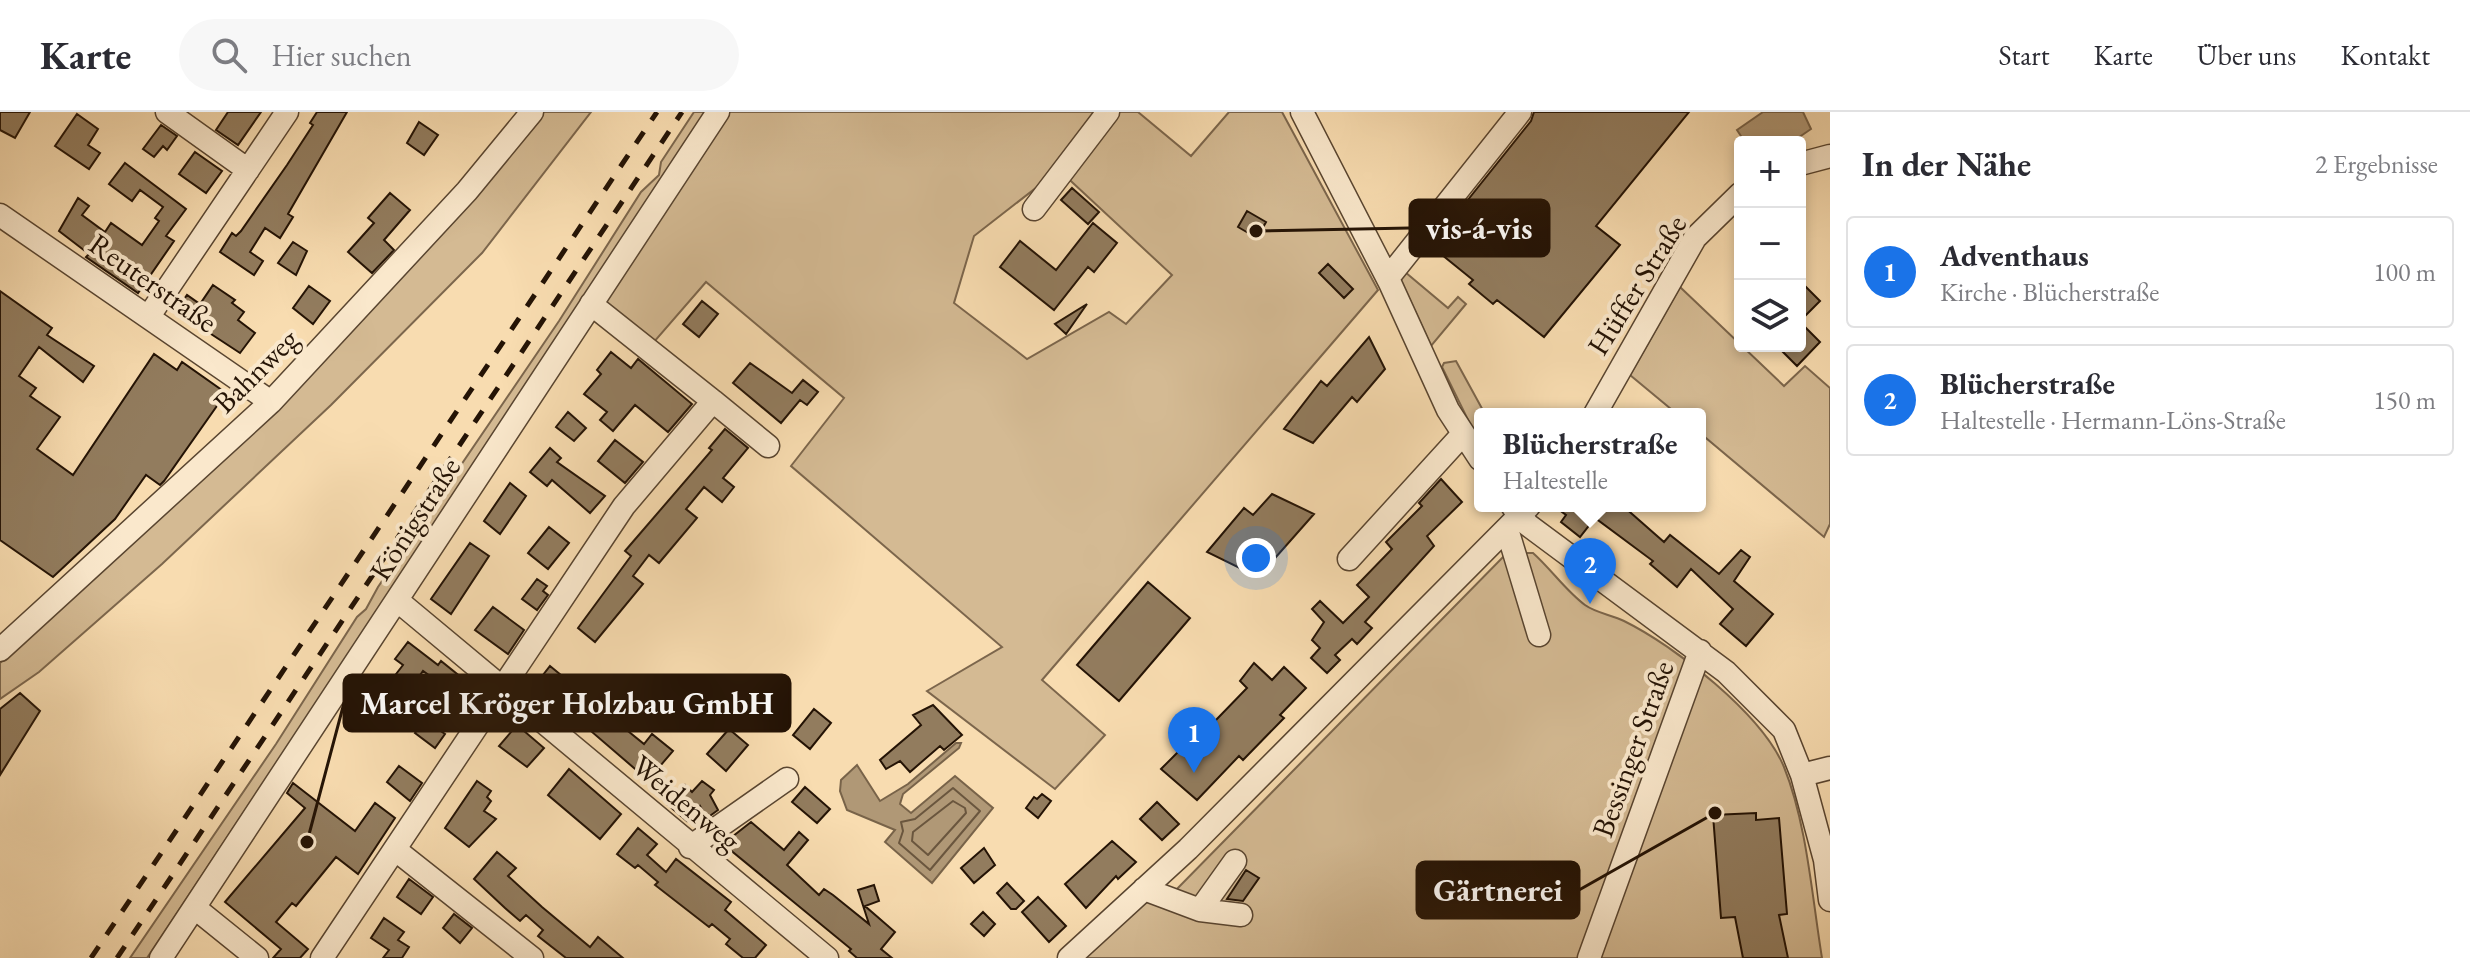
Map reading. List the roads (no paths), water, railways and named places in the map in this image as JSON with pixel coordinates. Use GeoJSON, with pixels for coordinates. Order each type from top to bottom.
{"type":"FeatureCollection","features":[{"type":"Feature","properties":{"kind":"street"},"geometry":{"type":"LineString","coordinates":[[167,112],[248,170]]}},
{"type":"Feature","properties":{"kind":"street"},"geometry":{"type":"LineString","coordinates":[[149,316],[287,112]]}},
{"type":"Feature","properties":{"kind":"street","name":"Bahnweg"},"geometry":{"type":"LineString","coordinates":[[0,650],[271,402],[467,191],[532,112]]}},
{"type":"Feature","properties":{"kind":"street","name":"Königstraße"},"geometry":{"type":"LineString","coordinates":[[161,958],[718,112]]}},
{"type":"Feature","properties":{"kind":"street"},"geometry":{"type":"LineString","coordinates":[[1034,209],[1108,112]]}},
{"type":"Feature","properties":{"kind":"street"},"geometry":{"type":"LineString","coordinates":[[1302,112],[1388,278],[1463,434],[1474,450]]}},
{"type":"Feature","properties":{"kind":"street"},"geometry":{"type":"LineString","coordinates":[[1388,278],[1520,112]]}},
{"type":"Feature","properties":{"kind":"street"},"geometry":{"type":"LineString","coordinates":[[1806,162],[1830,156]]}},
{"type":"Feature","properties":{"kind":"street","name":"Hüffer Straße"},"geometry":{"type":"LineString","coordinates":[[1598,408],[1695,238],[1734,200]]}},
{"type":"Feature","properties":{"kind":"street","name":"Reuterstraße"},"geometry":{"type":"LineString","coordinates":[[0,215],[271,402]]}},
{"type":"Feature","properties":{"kind":"street"},"geometry":{"type":"LineString","coordinates":[[591,304],[768,446]]}},
{"type":"Feature","properties":{"kind":"street"},"geometry":{"type":"LineString","coordinates":[[322,958],[397,851],[624,506],[713,401]]}},
{"type":"Feature","properties":{"kind":"street"},"geometry":{"type":"LineString","coordinates":[[1349,559],[1463,434]]}},
{"type":"Feature","properties":{"kind":"street"},"geometry":{"type":"LineString","coordinates":[[1517,514],[1539,635]]}},
{"type":"Feature","properties":{"kind":"street"},"geometry":{"type":"LineString","coordinates":[[1517,514],[1700,651],[1784,730],[1802,775],[1825,860],[1830,900]]}},
{"type":"Feature","properties":{"kind":"street"},"geometry":{"type":"LineString","coordinates":[[1069,958],[1144,889],[1517,514]]}},
{"type":"Feature","properties":{"kind":"street","name":"Weidenweg"},"geometry":{"type":"LineString","coordinates":[[398,601],[827,958]]}},
{"type":"Feature","properties":{"kind":"street","name":"Bessinger Straße"},"geometry":{"type":"LineString","coordinates":[[1589,958],[1700,651]]}},
{"type":"Feature","properties":{"kind":"street"},"geometry":{"type":"LineString","coordinates":[[1802,775],[1830,768]]}},
{"type":"Feature","properties":{"kind":"street"},"geometry":{"type":"LineString","coordinates":[[690,847],[787,779]]}},
{"type":"Feature","properties":{"kind":"street"},"geometry":{"type":"LineString","coordinates":[[397,851],[532,958]]}},
{"type":"Feature","properties":{"kind":"street"},"geometry":{"type":"LineString","coordinates":[[1200,910],[1235,861]]}},
{"type":"Feature","properties":{"kind":"street"},"geometry":{"type":"LineString","coordinates":[[1144,889],[1200,910],[1241,915]]}},
{"type":"Feature","properties":{"kind":"street"},"geometry":{"type":"LineString","coordinates":[[195,908],[257,958]]}},
{"type":"Feature","properties":{"kind":"water"},"geometry":{"type":"Polygon","coordinates":[[[1763,112],[1803,112],[1811,129],[1801,136],[1741,136],[1737,130],[1763,112]]]}},
{"type":"Feature","properties":{"kind":"water"},"geometry":{"type":"Polygon","coordinates":[[[956,743],[961,743],[959,748],[903,794],[900,804],[911,813],[955,776],[993,808],[932,883],[885,842],[895,830],[847,810],[840,791],[841,780],[857,765],[880,801],[908,784],[956,743]]]}},
{"type":"Feature","properties":{"kind":"railway"},"geometry":{"type":"LineString","coordinates":[[91,958],[657,112]]}},
{"type":"Feature","properties":{"kind":"railway"},"geometry":{"type":"LineString","coordinates":[[117,958],[682,112]]}},
{"type":"Feature","properties":{"kind":"place","name":"vis-á-vis"},"geometry":{"type":"Point","coordinates":[1256,231]}},
{"type":"Feature","properties":{"kind":"place","name":"Blücherstraße"},"geometry":{"type":"Point","coordinates":[1590,604]}},
{"type":"Feature","properties":{"kind":"place","name":"Adventhaus"},"geometry":{"type":"Point","coordinates":[1194,773]}},
{"type":"Feature","properties":{"kind":"place","name":"Gärtnerei"},"geometry":{"type":"Point","coordinates":[1715,813]}},
{"type":"Feature","properties":{"kind":"place","name":"Marcel Kröger Holzbau GmbH"},"geometry":{"type":"Point","coordinates":[307,842]}}]}
